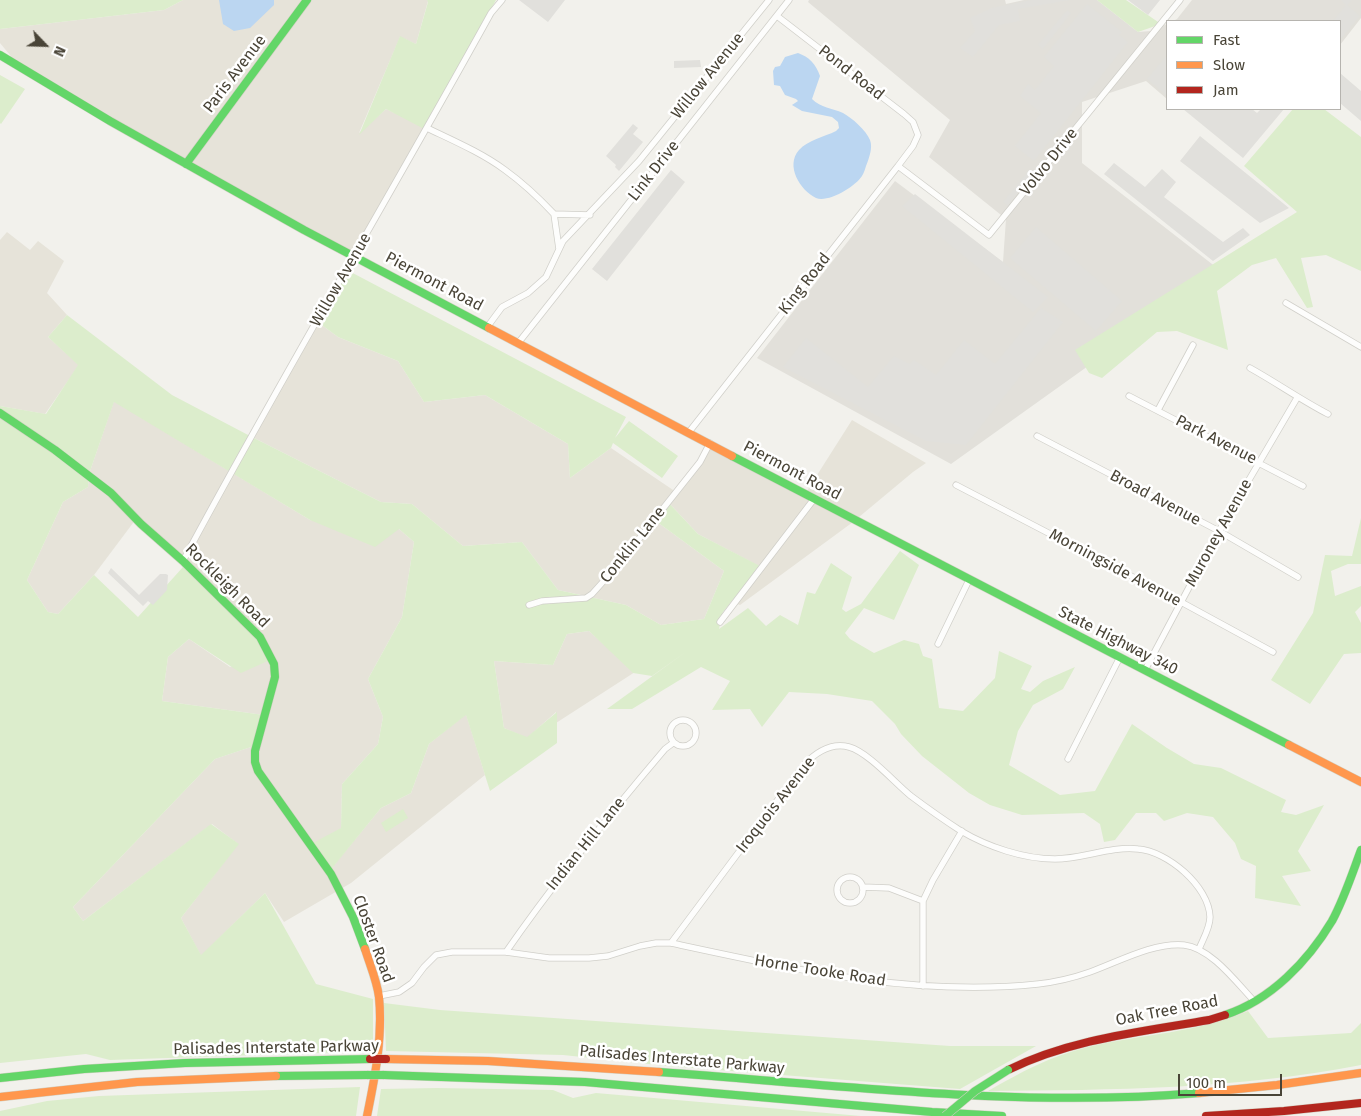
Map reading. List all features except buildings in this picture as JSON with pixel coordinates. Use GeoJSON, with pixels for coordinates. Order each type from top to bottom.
{"type":"FeatureCollection","features":[{"type":"Feature","properties":{"kind":"main road","name":"Paris Avenue"},"geometry":{"type":"LineString","coordinates":[[186,164],[307,0]]}},
{"type":"Feature","properties":{"kind":"main road","name":"Piermont Road"},"geometry":{"type":"LineString","coordinates":[[0,55],[186,164],[355,257],[862,524]]}},
{"type":"Feature","properties":{"kind":"main road","name":"Rockleigh Road"},"geometry":{"type":"LineString","coordinates":[[0,413],[55,450],[111,493],[257,633],[274,664],[275,677],[259,735],[255,762],[264,783],[318,855],[340,890]]}},
{"type":"Feature","properties":{"kind":"main road","name":"State Highway 340"},"geometry":{"type":"LineString","coordinates":[[862,524],[1361,782]]}},
{"type":"Feature","properties":{"kind":"main road","name":"Oak Tree Road"},"geometry":{"type":"LineString","coordinates":[[945,1116],[975,1091],[1008,1070],[1031,1059],[1067,1047],[1106,1038],[1210,1020],[1254,1001],[1297,967],[1317,944],[1332,920],[1344,895],[1361,850]]}},
{"type":"Feature","properties":{"kind":"main road","name":"Closter Road"},"geometry":{"type":"LineString","coordinates":[[340,890],[364,946],[379,996],[379,1048],[367,1116]]}},
{"type":"Feature","properties":{"kind":"main road","name":"Palisades Interstate Parkway"},"geometry":{"type":"LineString","coordinates":[[0,1078],[84,1069],[202,1062],[386,1059],[578,1065],[945,1095],[1046,1099],[1122,1098],[1206,1093],[1298,1083],[1361,1073]]}},
{"type":"Feature","properties":{"kind":"main road","name":"Palisades Interstate Parkway"},"geometry":{"type":"LineString","coordinates":[[0,1097],[152,1082],[254,1077],[384,1075],[509,1078],[594,1083],[1002,1116]]}},
{"type":"Feature","properties":{"kind":"main road"},"geometry":{"type":"LineString","coordinates":[[1206,1116],[1284,1111],[1361,1103]]}},
{"type":"Feature","properties":{"kind":"street","name":"Willow Avenue"},"geometry":{"type":"LineString","coordinates":[[183,561],[235,464],[355,257],[491,13],[502,0]]}},
{"type":"Feature","properties":{"kind":"street","name":"Willow Avenue"},"geometry":{"type":"LineString","coordinates":[[488,326],[502,307],[528,293],[546,278],[559,249],[568,235],[590,215],[639,161],[769,0]]}},
{"type":"Feature","properties":{"kind":"street","name":"Link Drive"},"geometry":{"type":"LineString","coordinates":[[519,342],[789,0]]}},
{"type":"Feature","properties":{"kind":"street","name":"Volvo Drive"},"geometry":{"type":"LineString","coordinates":[[898,166],[989,235],[1180,0]]}},
{"type":"Feature","properties":{"kind":"street","name":"Pond Road"},"geometry":{"type":"LineString","coordinates":[[777,16],[904,114],[913,122],[918,135]]}},
{"type":"Feature","properties":{"kind":"street"},"geometry":{"type":"LineString","coordinates":[[428,128],[491,160],[520,181],[554,214],[559,249]]}},
{"type":"Feature","properties":{"kind":"street","name":"King Road"},"geometry":{"type":"LineString","coordinates":[[689,432],[898,166],[913,146],[918,135]]}},
{"type":"Feature","properties":{"kind":"street"},"geometry":{"type":"LineString","coordinates":[[554,214],[590,215]]}},
{"type":"Feature","properties":{"kind":"street"},"geometry":{"type":"LineString","coordinates":[[1286,303],[1361,347]]}},
{"type":"Feature","properties":{"kind":"street"},"geometry":{"type":"LineString","coordinates":[[1158,410],[1193,345]]}},
{"type":"Feature","properties":{"kind":"street"},"geometry":{"type":"LineString","coordinates":[[1250,368],[1286,388],[1297,398],[1328,414]]}},
{"type":"Feature","properties":{"kind":"street","name":"Park Avenue"},"geometry":{"type":"LineString","coordinates":[[1129,396],[1303,486]]}},
{"type":"Feature","properties":{"kind":"street","name":"Muroney Avenue"},"geometry":{"type":"LineString","coordinates":[[1145,670],[1219,531],[1297,398]]}},
{"type":"Feature","properties":{"kind":"street","name":"Broad Avenue"},"geometry":{"type":"LineString","coordinates":[[1036,436],[1219,531],[1298,577]]}},
{"type":"Feature","properties":{"kind":"street","name":"Conklin Lane"},"geometry":{"type":"LineString","coordinates":[[529,605],[542,601],[586,598],[592,594],[619,564],[700,462],[710,443]]}},
{"type":"Feature","properties":{"kind":"street","name":"Morningside Avenue"},"geometry":{"type":"LineString","coordinates":[[956,485],[1273,652]]}},
{"type":"Feature","properties":{"kind":"street"},"geometry":{"type":"LineString","coordinates":[[720,622],[814,499]]}},
{"type":"Feature","properties":{"kind":"street"},"geometry":{"type":"LineString","coordinates":[[938,644],[969,580]]}},
{"type":"Feature","properties":{"kind":"street"},"geometry":{"type":"LineString","coordinates":[[1068,760],[1120,657]]}},
{"type":"Feature","properties":{"kind":"street"},"geometry":{"type":"LineString","coordinates":[[686,720],[694,725],[696,738],[690,745],[681,747],[673,743],[669,735],[671,726],[674,723],[686,720]]}},
{"type":"Feature","properties":{"kind":"street","name":"Indian Hill Lane"},"geometry":{"type":"LineString","coordinates":[[506,952],[540,902],[599,827],[665,749],[673,743]]}},
{"type":"Feature","properties":{"kind":"street","name":"Iroquois Avenue"},"geometry":{"type":"LineString","coordinates":[[671,944],[803,766],[814,755],[824,749],[848,747],[861,752],[912,797],[962,832],[1008,851],[1055,859],[1122,848],[1140,849],[1157,854],[1174,863],[1202,891],[1208,905],[1210,919],[1207,932],[1199,949]]}},
{"type":"Feature","properties":{"kind":"street"},"geometry":{"type":"LineString","coordinates":[[923,986],[924,900],[933,880],[962,832]]}},
{"type":"Feature","properties":{"kind":"street"},"geometry":{"type":"LineString","coordinates":[[863,887],[861,897],[854,903],[846,903],[838,897],[838,884],[848,877],[856,878],[863,887],[889,888],[924,900]]}},
{"type":"Feature","properties":{"kind":"street","name":"Horne Tooke Road"},"geometry":{"type":"LineString","coordinates":[[379,996],[399,992],[412,983],[436,955],[452,952],[506,952],[549,958],[590,958],[608,956],[656,943],[671,944],[791,969],[852,979],[923,986],[985,988],[1040,984],[1063,980],[1156,948],[1185,945],[1199,949],[1213,959],[1254,1001]]}},
{"type":"Feature","properties":{"kind":"shaded area"},"geometry":{"type":"Polygon","coordinates":[[[183,0],[428,1],[416,44],[400,37],[359,133],[386,109],[427,128],[355,257],[19,66],[0,43],[0,29],[164,10],[183,0]]]}},
{"type":"Feature","properties":{"kind":"shaded area"},"geometry":{"type":"Polygon","coordinates":[[[519,0],[565,0],[548,22],[519,0]]]}},
{"type":"Feature","properties":{"kind":"shaded area"},"geometry":{"type":"Polygon","coordinates":[[[809,0],[1005,0],[1006,4],[1024,0],[1097,0],[1138,32],[1151,31],[1166,24],[1166,98],[1146,81],[1082,102],[1082,163],[1221,271],[951,464],[757,358],[895,181],[1003,262],[1006,219],[929,157],[950,120],[808,2],[809,0]]]}},
{"type":"Feature","properties":{"kind":"shaded area"},"geometry":{"type":"Polygon","coordinates":[[[1032,0],[1070,0],[1018,9],[1020,21],[999,25],[973,57],[960,48],[975,31],[970,18],[992,8],[1032,0]]]}},
{"type":"Feature","properties":{"kind":"shaded area"},"geometry":{"type":"Polygon","coordinates":[[[1128,0],[1160,0],[1148,15],[1128,0]]]}},
{"type":"Feature","properties":{"kind":"shaded area"},"geometry":{"type":"Polygon","coordinates":[[[1192,0],[1361,0],[1361,18],[1341,44],[1341,20],[1175,20],[1192,0]]]}},
{"type":"Feature","properties":{"kind":"shaded area"},"geometry":{"type":"Polygon","coordinates":[[[1341,0],[1352,0],[1347,5],[1360,16],[1341,39],[1341,20],[1334,20],[1346,5],[1341,0]]]}},
{"type":"Feature","properties":{"kind":"shaded area"},"geometry":{"type":"Polygon","coordinates":[[[1087,4],[1122,32],[1119,35],[1128,42],[1034,161],[1015,146],[1041,113],[1020,96],[1028,84],[1035,90],[1054,66],[1044,57],[1087,4]]]}},
{"type":"Feature","properties":{"kind":"shaded area"},"geometry":{"type":"Polygon","coordinates":[[[1067,10],[1071,13],[1043,49],[1038,45],[1067,10]]]}},
{"type":"Feature","properties":{"kind":"shaded area"},"geometry":{"type":"Polygon","coordinates":[[[1166,56],[1166,95],[1147,79],[1166,56]]]}},
{"type":"Feature","properties":{"kind":"shaded area"},"geometry":{"type":"Polygon","coordinates":[[[700,60],[701,67],[674,68],[674,61],[700,60]]]}},
{"type":"Feature","properties":{"kind":"shaded area"},"geometry":{"type":"Polygon","coordinates":[[[1341,74],[1361,91],[1361,121],[1341,104],[1341,74]]]}},
{"type":"Feature","properties":{"kind":"shaded area"},"geometry":{"type":"Polygon","coordinates":[[[1184,110],[1253,110],[1257,113],[1260,110],[1283,110],[1243,158],[1184,110]]]}},
{"type":"Feature","properties":{"kind":"shaded area"},"geometry":{"type":"Polygon","coordinates":[[[633,124],[638,128],[633,134],[643,142],[619,171],[615,167],[616,165],[606,156],[633,124]]]}},
{"type":"Feature","properties":{"kind":"shaded area"},"geometry":{"type":"Polygon","coordinates":[[[1200,136],[1289,208],[1260,223],[1180,161],[1200,136]]]}},
{"type":"Feature","properties":{"kind":"shaded area"},"geometry":{"type":"Polygon","coordinates":[[[1114,163],[1145,187],[1162,169],[1176,182],[1164,197],[1223,242],[1243,228],[1250,235],[1213,261],[1104,174],[1114,163]]]}},
{"type":"Feature","properties":{"kind":"shaded area"},"geometry":{"type":"Polygon","coordinates":[[[671,170],[685,182],[607,281],[592,269],[671,170]]]}},
{"type":"Feature","properties":{"kind":"shaded area"},"geometry":{"type":"Polygon","coordinates":[[[1029,170],[1033,173],[1008,206],[1003,202],[1029,170]]]}},
{"type":"Feature","properties":{"kind":"shaded area"},"geometry":{"type":"Polygon","coordinates":[[[915,194],[1048,297],[1033,312],[902,206],[915,194]]]}},
{"type":"Feature","properties":{"kind":"shaded area"},"geometry":{"type":"Polygon","coordinates":[[[1036,227],[1122,301],[1096,331],[1010,258],[1036,227]]]}},
{"type":"Feature","properties":{"kind":"shaded area"},"geometry":{"type":"Polygon","coordinates":[[[7,232],[30,250],[38,241],[64,261],[47,293],[67,315],[48,337],[79,365],[45,414],[0,406],[0,240],[7,232]]]}},
{"type":"Feature","properties":{"kind":"shaded area"},"geometry":{"type":"Polygon","coordinates":[[[1041,308],[1063,322],[966,445],[926,441],[783,367],[806,338],[868,387],[894,356],[909,364],[914,360],[936,375],[964,340],[995,364],[1041,308]]]}},
{"type":"Feature","properties":{"kind":"shaded area"},"geometry":{"type":"Polygon","coordinates":[[[315,320],[338,337],[398,361],[424,402],[485,395],[568,444],[570,478],[611,448],[676,492],[710,443],[805,494],[852,420],[926,463],[853,522],[740,605],[735,603],[759,566],[698,534],[668,502],[653,519],[724,571],[704,619],[661,625],[626,605],[558,590],[522,542],[463,546],[412,504],[381,502],[250,436],[315,320]]]}},
{"type":"Feature","properties":{"kind":"shaded area"},"geometry":{"type":"Polygon","coordinates":[[[114,401],[310,520],[399,529],[414,542],[402,617],[368,679],[383,717],[378,744],[342,784],[341,828],[329,871],[381,808],[411,793],[429,744],[466,714],[485,775],[351,883],[284,922],[265,893],[201,956],[181,918],[238,844],[212,824],[83,921],[73,907],[215,759],[254,746],[264,715],[162,701],[168,657],[189,639],[230,667],[270,652],[136,519],[94,575],[58,614],[48,612],[27,580],[63,502],[88,487],[89,474],[114,401]]]}},
{"type":"Feature","properties":{"kind":"shaded area"},"geometry":{"type":"Polygon","coordinates":[[[111,568],[139,595],[160,574],[168,575],[167,590],[153,605],[148,601],[143,606],[108,573],[111,568]]]}},
{"type":"Feature","properties":{"kind":"shaded area"},"geometry":{"type":"Polygon","coordinates":[[[589,631],[635,672],[556,723],[556,712],[527,738],[504,728],[494,661],[553,665],[567,634],[589,631]]]}},
{"type":"Feature","properties":{"kind":"green space"},"geometry":{"type":"Polygon","coordinates":[[[0,0],[183,0],[164,10],[0,29],[0,0]]]}},
{"type":"Feature","properties":{"kind":"green space"},"geometry":{"type":"Polygon","coordinates":[[[427,0],[496,0],[426,130],[386,109],[359,135],[400,36],[416,44],[427,0]]]}},
{"type":"Feature","properties":{"kind":"green space"},"geometry":{"type":"Polygon","coordinates":[[[1097,0],[1126,0],[1161,24],[1138,32],[1097,0]]]}},
{"type":"Feature","properties":{"kind":"green space"},"geometry":{"type":"Polygon","coordinates":[[[0,75],[25,89],[1,124],[0,123],[0,75]]]}},
{"type":"Feature","properties":{"kind":"green space"},"geometry":{"type":"Polygon","coordinates":[[[1292,110],[1325,110],[1361,137],[1361,271],[1326,255],[1301,258],[1313,307],[1307,308],[1276,258],[1252,265],[1217,291],[1228,350],[1177,331],[1157,332],[1102,378],[1089,373],[1075,350],[1297,212],[1244,166],[1292,110]]]}},
{"type":"Feature","properties":{"kind":"green space"},"geometry":{"type":"Polygon","coordinates":[[[347,270],[626,417],[615,438],[629,421],[678,456],[662,478],[613,443],[611,448],[570,478],[568,444],[485,395],[424,402],[398,361],[338,337],[315,320],[347,270]]]}},
{"type":"Feature","properties":{"kind":"green space"},"geometry":{"type":"Polygon","coordinates":[[[67,315],[172,395],[250,436],[381,502],[412,504],[463,546],[522,542],[558,590],[626,605],[661,625],[704,619],[724,571],[653,519],[667,501],[698,534],[760,566],[723,612],[719,629],[748,608],[766,626],[780,615],[798,625],[807,592],[815,594],[831,563],[852,577],[842,609],[846,612],[861,604],[900,551],[919,565],[894,620],[864,608],[845,633],[850,639],[874,653],[904,640],[919,644],[923,656],[932,659],[939,708],[963,711],[995,678],[999,651],[1032,666],[1021,689],[1030,692],[1043,681],[1075,667],[1063,689],[1033,705],[1018,731],[1009,765],[1060,795],[1095,791],[1132,724],[1194,764],[1221,768],[1286,800],[1281,812],[1296,815],[1324,805],[1298,851],[1311,871],[1282,876],[1301,906],[1255,898],[1256,866],[1241,859],[1235,843],[1213,817],[1187,813],[1164,821],[1156,813],[1136,813],[1115,840],[1104,842],[1100,824],[1084,813],[1022,815],[990,805],[969,793],[922,756],[901,734],[895,724],[872,701],[827,694],[789,692],[762,727],[750,709],[712,710],[730,681],[701,667],[632,709],[607,709],[687,651],[652,676],[633,673],[589,631],[567,634],[553,665],[494,661],[504,728],[527,737],[557,712],[557,743],[490,791],[466,715],[429,744],[411,793],[381,808],[329,872],[311,844],[341,828],[342,784],[378,744],[383,717],[368,679],[402,617],[414,542],[399,529],[375,547],[310,520],[114,402],[89,474],[88,487],[63,502],[27,580],[48,612],[58,614],[94,575],[138,617],[183,567],[256,633],[270,660],[241,673],[189,639],[168,657],[162,701],[264,715],[254,746],[215,759],[73,907],[83,921],[211,824],[239,844],[181,918],[201,955],[265,893],[316,984],[373,999],[373,1051],[110,1060],[86,1054],[0,1063],[0,406],[46,414],[78,365],[48,337],[67,315]]]}},
{"type":"Feature","properties":{"kind":"green space"},"geometry":{"type":"Polygon","coordinates":[[[1361,518],[1361,564],[1348,564],[1331,571],[1335,596],[1361,586],[1361,606],[1355,612],[1361,623],[1361,653],[1344,654],[1310,704],[1271,680],[1313,613],[1325,555],[1352,556],[1361,518]]]}},
{"type":"Feature","properties":{"kind":"green space"},"geometry":{"type":"Polygon","coordinates":[[[403,809],[408,818],[386,832],[381,823],[403,809]]]}},
{"type":"Feature","properties":{"kind":"green space"},"geometry":{"type":"Polygon","coordinates":[[[384,1003],[440,1010],[950,1046],[1036,1046],[960,1089],[668,1066],[563,1055],[386,1051],[384,1003]]]}},
{"type":"Feature","properties":{"kind":"green space"},"geometry":{"type":"Polygon","coordinates":[[[1248,1011],[1268,1038],[1351,1033],[1361,1023],[1361,1065],[1315,1073],[1222,1084],[1129,1089],[988,1091],[1036,1065],[1074,1051],[1189,1029],[1248,1011]]]}},
{"type":"Feature","properties":{"kind":"green space"},"geometry":{"type":"Polygon","coordinates":[[[360,1087],[356,1116],[0,1116],[0,1111],[47,1101],[99,1096],[360,1087]]]}},
{"type":"Feature","properties":{"kind":"green space"},"geometry":{"type":"Polygon","coordinates":[[[381,1089],[553,1090],[573,1098],[596,1093],[861,1116],[377,1116],[381,1089]]]}},
{"type":"Feature","properties":{"kind":"water"},"geometry":{"type":"Polygon","coordinates":[[[219,0],[274,0],[274,5],[250,28],[234,31],[223,24],[219,0]]]}},
{"type":"Feature","properties":{"kind":"water"},"geometry":{"type":"Polygon","coordinates":[[[798,53],[812,62],[820,76],[812,99],[850,118],[865,132],[871,143],[871,150],[859,180],[841,193],[827,198],[816,198],[800,184],[794,170],[795,156],[799,150],[811,141],[836,131],[839,128],[838,122],[832,117],[802,111],[792,105],[798,101],[796,99],[785,95],[780,86],[774,85],[773,71],[775,67],[780,66],[785,57],[798,53]]]}},
{"type":"Feature","properties":{"kind":"traffic: fast"},"geometry":{"type":"LineString","coordinates":[[186,164],[307,0]]}},
{"type":"Feature","properties":{"kind":"traffic: fast"},"geometry":{"type":"LineString","coordinates":[[0,55],[110,121],[304,230],[489,328]]}},
{"type":"Feature","properties":{"kind":"traffic: fast"},"geometry":{"type":"LineString","coordinates":[[0,413],[55,450],[111,493],[260,637],[274,664],[275,677],[255,751],[255,762],[258,771],[331,874],[353,917],[365,949]]}},
{"type":"Feature","properties":{"kind":"traffic: fast"},"geometry":{"type":"LineString","coordinates":[[732,456],[1289,745]]}},
{"type":"Feature","properties":{"kind":"traffic: fast"},"geometry":{"type":"LineString","coordinates":[[1225,1015],[1258,1000],[1273,989],[1312,950],[1336,913],[1361,850]]}},
{"type":"Feature","properties":{"kind":"traffic: fast"},"geometry":{"type":"LineString","coordinates":[[0,1078],[84,1069],[185,1063],[370,1059]]}},
{"type":"Feature","properties":{"kind":"traffic: fast"},"geometry":{"type":"LineString","coordinates":[[945,1116],[975,1091],[1008,1070]]}},
{"type":"Feature","properties":{"kind":"traffic: fast"},"geometry":{"type":"LineString","coordinates":[[659,1072],[929,1093],[996,1096],[1064,1098],[1199,1093]]}},
{"type":"Feature","properties":{"kind":"traffic: fast"},"geometry":{"type":"LineString","coordinates":[[276,1076],[367,1075]]}},
{"type":"Feature","properties":{"kind":"traffic: fast"},"geometry":{"type":"LineString","coordinates":[[367,1075],[384,1075]]}},
{"type":"Feature","properties":{"kind":"traffic: fast"},"geometry":{"type":"LineString","coordinates":[[384,1075],[585,1082],[932,1112],[1002,1116]]}},
{"type":"Feature","properties":{"kind":"traffic: slow"},"geometry":{"type":"LineString","coordinates":[[489,328],[732,456]]}},
{"type":"Feature","properties":{"kind":"traffic: slow"},"geometry":{"type":"LineString","coordinates":[[1289,745],[1361,782]]}},
{"type":"Feature","properties":{"kind":"traffic: slow"},"geometry":{"type":"LineString","coordinates":[[365,949],[377,985],[380,1012],[377,1057],[367,1116]]}},
{"type":"Feature","properties":{"kind":"traffic: slow"},"geometry":{"type":"LineString","coordinates":[[386,1059],[488,1061],[659,1072]]}},
{"type":"Feature","properties":{"kind":"traffic: slow"},"geometry":{"type":"LineString","coordinates":[[1199,1093],[1277,1085],[1361,1073]]}},
{"type":"Feature","properties":{"kind":"traffic: slow"},"geometry":{"type":"LineString","coordinates":[[0,1097],[137,1082],[276,1076]]}},
{"type":"Feature","properties":{"kind":"traffic: jam"},"geometry":{"type":"LineString","coordinates":[[1008,1070],[1032,1059],[1081,1044],[1209,1020],[1225,1015]]}},
{"type":"Feature","properties":{"kind":"traffic: jam"},"geometry":{"type":"LineString","coordinates":[[370,1059],[386,1059]]}},
{"type":"Feature","properties":{"kind":"traffic: jam"},"geometry":{"type":"LineString","coordinates":[[1206,1116],[1284,1111],[1361,1103]]}}]}
